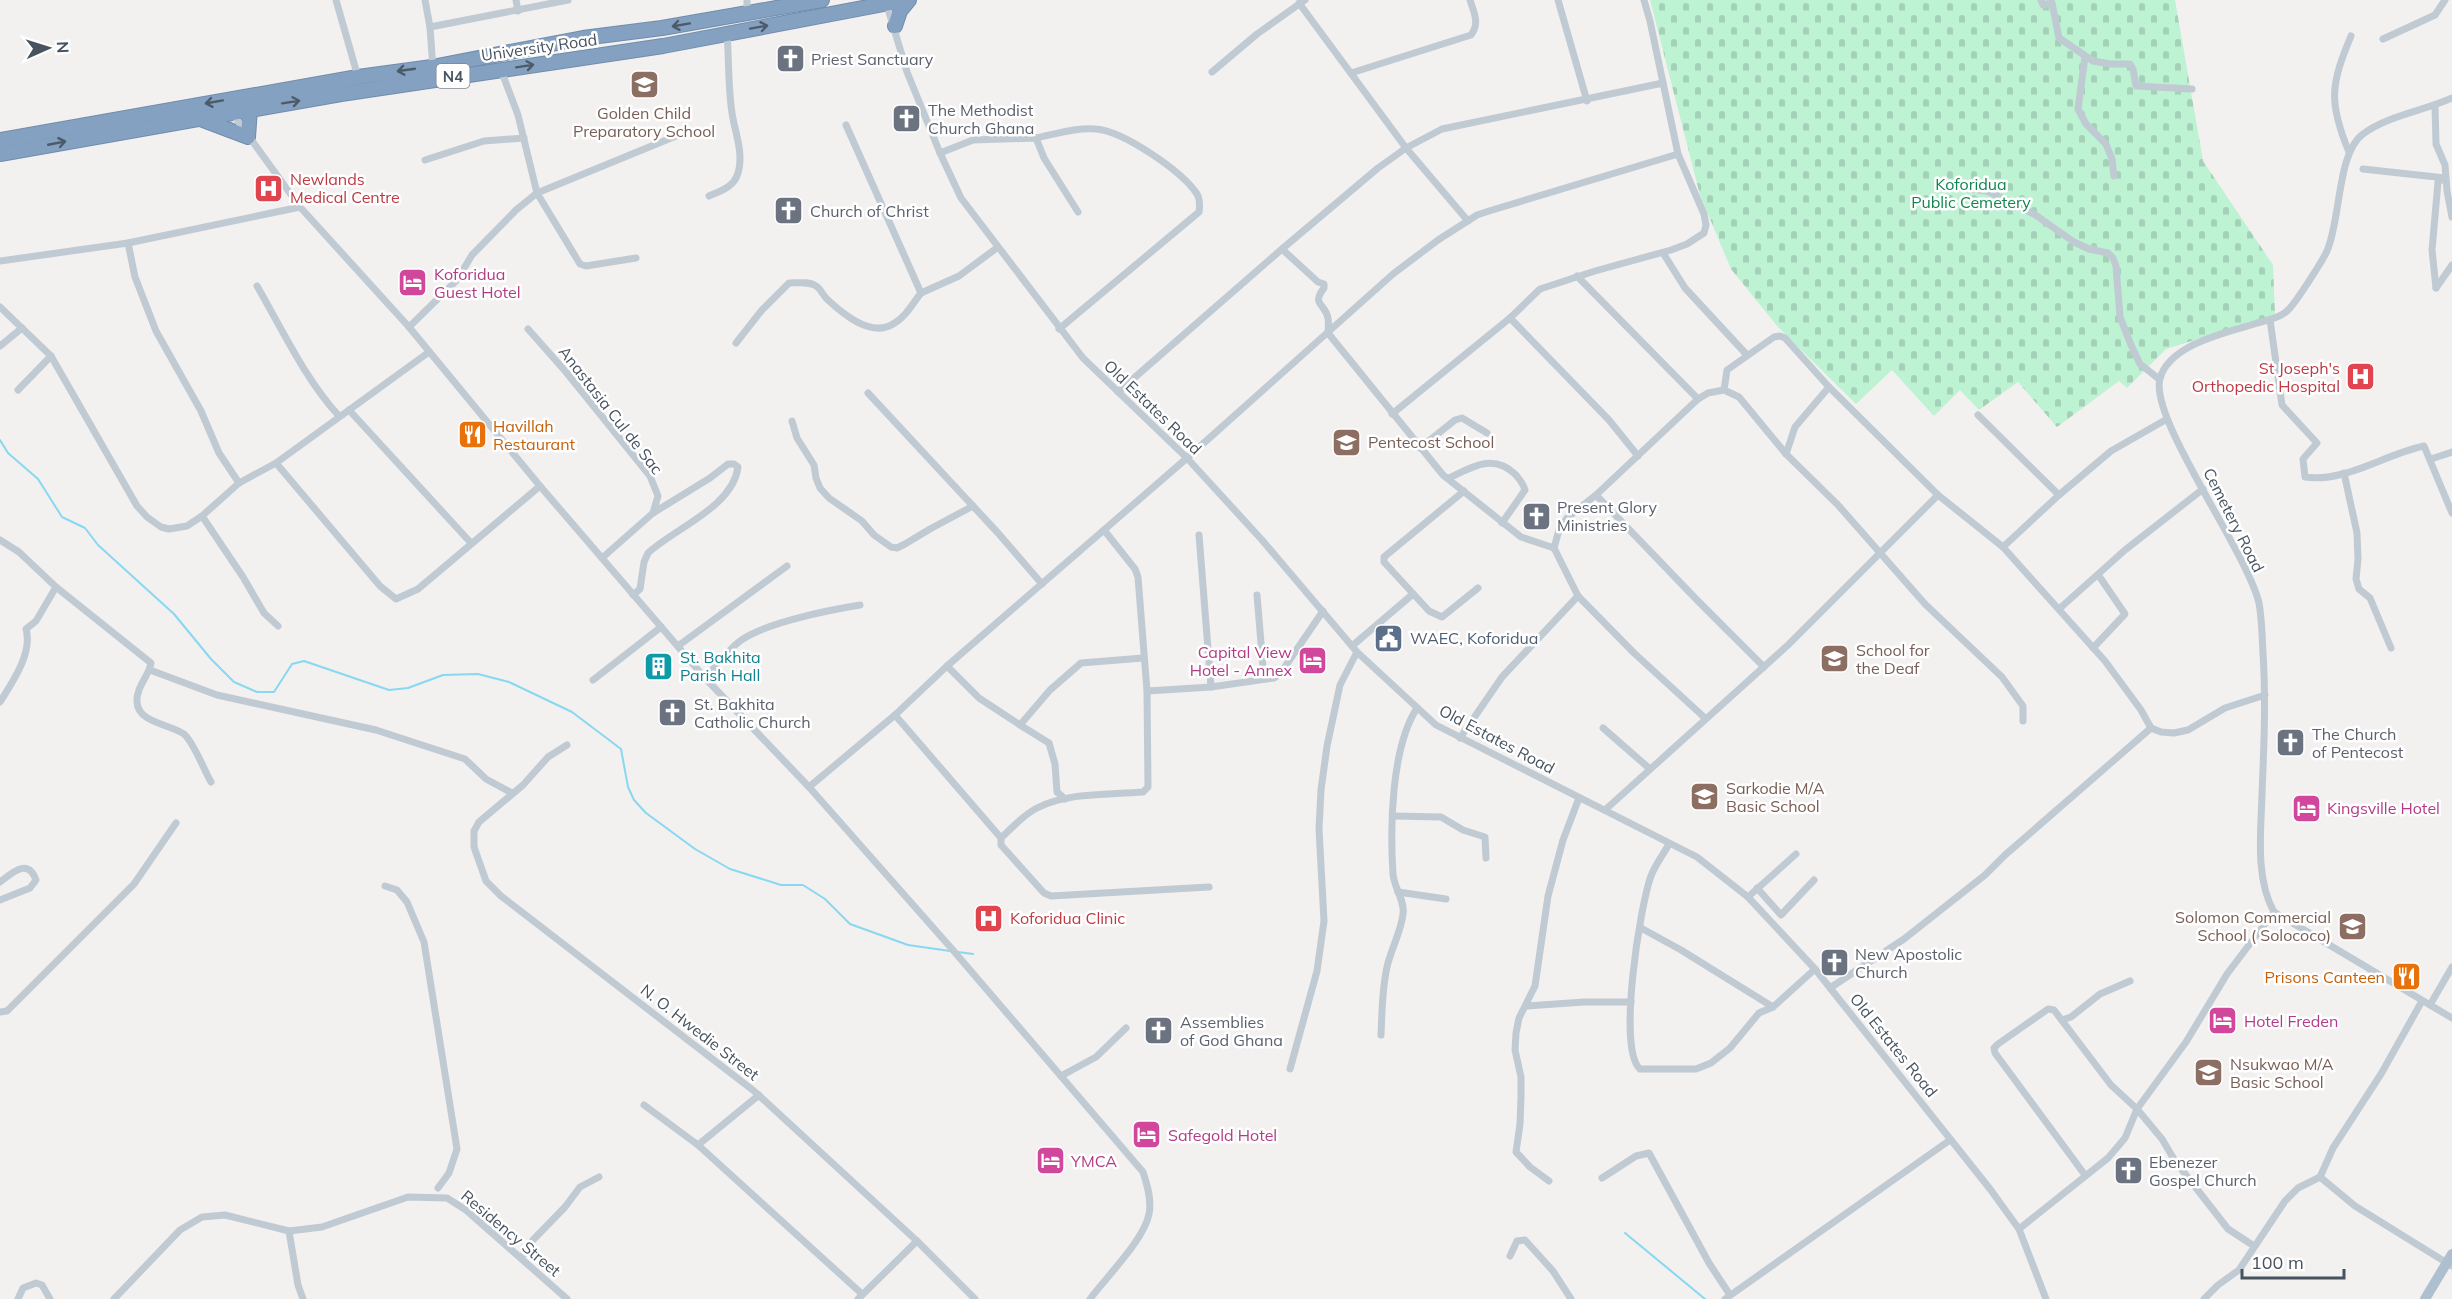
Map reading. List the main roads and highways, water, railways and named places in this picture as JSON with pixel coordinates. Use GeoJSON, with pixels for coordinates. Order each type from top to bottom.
{"type":"FeatureCollection","features":[{"type":"Feature","properties":{"kind":"highway","name":"University Road"},"geometry":{"type":"LineString","coordinates":[[0,154],[203,120],[435,72],[583,38],[747,7],[822,0]]}},
{"type":"Feature","properties":{"kind":"highway","name":"University Road"},"geometry":{"type":"LineString","coordinates":[[0,140],[358,77],[501,70],[663,46],[886,2],[907,0]]}},
{"type":"Feature","properties":{"kind":"highway"},"geometry":{"type":"LineString","coordinates":[[895,26],[907,0]]}},
{"type":"Feature","properties":{"kind":"highway"},"geometry":{"type":"LineString","coordinates":[[203,120],[248,137],[250,109]]}},
{"type":"Feature","properties":{"kind":"main road"},"geometry":{"type":"LineString","coordinates":[[2425,1299],[2450,1261]]}},
{"type":"Feature","properties":{"kind":"waterway"},"geometry":{"type":"LineString","coordinates":[[0,440],[8,453],[38,479],[62,517],[85,528],[98,545],[174,614],[211,659],[234,682],[257,692],[274,692],[292,664],[304,661],[389,690],[408,688],[443,675],[478,674],[509,682],[572,712],[621,749],[628,787],[634,800],[646,813],[695,849],[730,869],[781,885],[803,885],[825,899],[850,924],[908,945],[950,951]]}},
{"type":"Feature","properties":{"kind":"waterway"},"geometry":{"type":"LineString","coordinates":[[958,952],[973,954]]}},
{"type":"Feature","properties":{"kind":"waterway"},"geometry":{"type":"LineString","coordinates":[[1625,1233],[1705,1299]]}},
{"type":"Feature","properties":{"kind":"place","name":"Priest Sanctuary"},"geometry":{"type":"Point","coordinates":[790,59]}},
{"type":"Feature","properties":{"kind":"place","name":"Golden Child Preparatory School"},"geometry":{"type":"Point","coordinates":[644,85]}},
{"type":"Feature","properties":{"kind":"place","name":"The Methodist Church Ghana"},"geometry":{"type":"Point","coordinates":[907,119]}},
{"type":"Feature","properties":{"kind":"place","name":"Newlands Medical Centre"},"geometry":{"type":"Point","coordinates":[269,188]}},
{"type":"Feature","properties":{"kind":"place","name":"Church of Christ"},"geometry":{"type":"Point","coordinates":[789,211]}},
{"type":"Feature","properties":{"kind":"place","name":"Koforidua Guest Hotel"},"geometry":{"type":"Point","coordinates":[413,283]}},
{"type":"Feature","properties":{"kind":"place","name":"St Joseph's Orthopedic Hospital"},"geometry":{"type":"Point","coordinates":[2361,377]}},
{"type":"Feature","properties":{"kind":"place","name":"Havillah Restaurant"},"geometry":{"type":"Point","coordinates":[472,435]}},
{"type":"Feature","properties":{"kind":"place","name":"Pentecost School"},"geometry":{"type":"Point","coordinates":[1347,442]}},
{"type":"Feature","properties":{"kind":"place","name":"Present Glory Ministries"},"geometry":{"type":"Point","coordinates":[1536,516]}},
{"type":"Feature","properties":{"kind":"place","name":"WAEC, Koforidua"},"geometry":{"type":"Point","coordinates":[1389,638]}},
{"type":"Feature","properties":{"kind":"place","name":"School for the Deaf"},"geometry":{"type":"Point","coordinates":[1835,659]}},
{"type":"Feature","properties":{"kind":"place","name":"Capital View Hotel - Annex"},"geometry":{"type":"Point","coordinates":[1313,661]}},
{"type":"Feature","properties":{"kind":"place","name":"St. Bakhita Parish Hall"},"geometry":{"type":"Point","coordinates":[659,666]}},
{"type":"Feature","properties":{"kind":"place","name":"St. Bakhita Catholic Church"},"geometry":{"type":"Point","coordinates":[673,713]}},
{"type":"Feature","properties":{"kind":"place","name":"The Church of Pentecost"},"geometry":{"type":"Point","coordinates":[2291,743]}},
{"type":"Feature","properties":{"kind":"place","name":"Sarkodie M/A Basic School"},"geometry":{"type":"Point","coordinates":[1705,797]}},
{"type":"Feature","properties":{"kind":"place","name":"Kingsville Hotel"},"geometry":{"type":"Point","coordinates":[2306,808]}},
{"type":"Feature","properties":{"kind":"place","name":"Koforidua Clinic"},"geometry":{"type":"Point","coordinates":[989,918]}},
{"type":"Feature","properties":{"kind":"place","name":"Solomon Commercial School ( Solococo)"},"geometry":{"type":"Point","coordinates":[2352,926]}},
{"type":"Feature","properties":{"kind":"place","name":"New Apostolic Church"},"geometry":{"type":"Point","coordinates":[1834,963]}},
{"type":"Feature","properties":{"kind":"place","name":"Prisons Canteen"},"geometry":{"type":"Point","coordinates":[2406,977]}},
{"type":"Feature","properties":{"kind":"place","name":"Hotel Freden"},"geometry":{"type":"Point","coordinates":[2223,1021]}},
{"type":"Feature","properties":{"kind":"place","name":"Assemblies of God Ghana"},"geometry":{"type":"Point","coordinates":[1159,1031]}},
{"type":"Feature","properties":{"kind":"place","name":"Nsukwao M/A Basic School"},"geometry":{"type":"Point","coordinates":[2209,1073]}},
{"type":"Feature","properties":{"kind":"place","name":"Safegold Hotel"},"geometry":{"type":"Point","coordinates":[1147,1135]}},
{"type":"Feature","properties":{"kind":"place","name":"YMCA"},"geometry":{"type":"Point","coordinates":[1050,1161]}},
{"type":"Feature","properties":{"kind":"place","name":"Ebenezer Gospel Church"},"geometry":{"type":"Point","coordinates":[2128,1171]}},
{"type":"Feature","properties":{"kind":"park label","name":"Koforidua Public Cemetery"},"geometry":{"type":"Point","coordinates":[1971,193]}}]}
